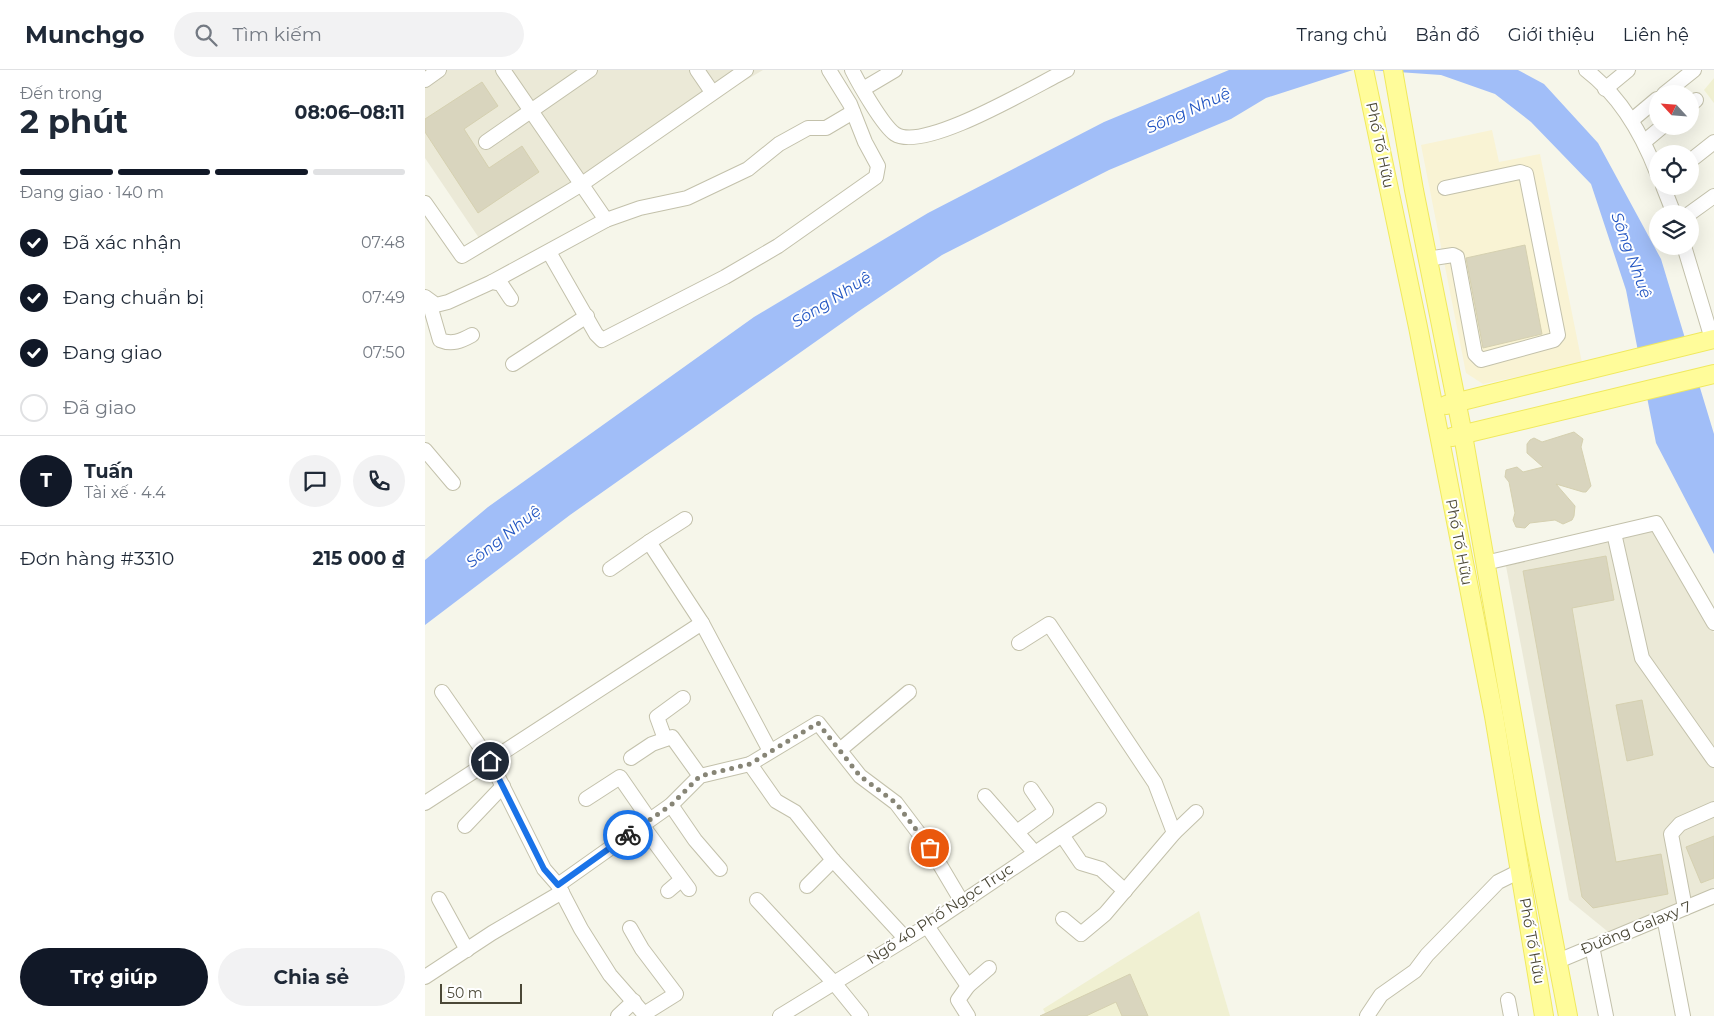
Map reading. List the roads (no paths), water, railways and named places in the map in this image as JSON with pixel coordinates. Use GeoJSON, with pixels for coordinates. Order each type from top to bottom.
{"type":"FeatureCollection","features":[{"type":"Feature","properties":{"kind":"main road","name":"Phố Tố Hữu"},"geometry":{"type":"LineString","coordinates":[[1393,72],[1427,258],[1463,435],[1531,823],[1568,1016]]}},
{"type":"Feature","properties":{"kind":"main road","name":"Phố Tố Hữu"},"geometry":{"type":"LineString","coordinates":[[1365,75],[1481,653],[1544,1016]]}},
{"type":"Feature","properties":{"kind":"main road"},"geometry":{"type":"LineString","coordinates":[[1433,408],[1713,339]]}},
{"type":"Feature","properties":{"kind":"main road"},"geometry":{"type":"LineString","coordinates":[[1439,440],[1707,376]]}},
{"type":"Feature","properties":{"kind":"main road"},"geometry":{"type":"LineString","coordinates":[[1481,653],[1501,648]]}},
{"type":"Feature","properties":{"kind":"street"},"geometry":{"type":"LineString","coordinates":[[425,80],[439,70]]}},
{"type":"Feature","properties":{"kind":"street"},"geometry":{"type":"LineString","coordinates":[[503,70],[606,220]]}},
{"type":"Feature","properties":{"kind":"street"},"geometry":{"type":"LineString","coordinates":[[486,142],[590,70]]}},
{"type":"Feature","properties":{"kind":"street"},"geometry":{"type":"LineString","coordinates":[[697,70],[712,92]]}},
{"type":"Feature","properties":{"kind":"street"},"geometry":{"type":"LineString","coordinates":[[425,203],[462,256],[582,184],[746,70]]}},
{"type":"Feature","properties":{"kind":"street"},"geometry":{"type":"LineString","coordinates":[[549,252],[596,334],[603,340],[725,277],[777,246],[876,177],[878,166],[865,142],[853,112],[829,70]]}},
{"type":"Feature","properties":{"kind":"street"},"geometry":{"type":"LineString","coordinates":[[852,70],[893,133],[910,138],[937,133],[995,108],[1067,70]]}},
{"type":"Feature","properties":{"kind":"street"},"geometry":{"type":"LineString","coordinates":[[863,89],[895,70]]}},
{"type":"Feature","properties":{"kind":"street"},"geometry":{"type":"LineString","coordinates":[[1586,70],[1632,120],[1645,141],[1649,152]]}},
{"type":"Feature","properties":{"kind":"street"},"geometry":{"type":"LineString","coordinates":[[1605,89],[1628,70]]}},
{"type":"Feature","properties":{"kind":"street"},"geometry":{"type":"LineString","coordinates":[[1675,85],[1694,70]]}},
{"type":"Feature","properties":{"kind":"street"},"geometry":{"type":"LineString","coordinates":[[1632,120],[1649,106]]}},
{"type":"Feature","properties":{"kind":"street"},"geometry":{"type":"LineString","coordinates":[[427,299],[436,305],[448,302],[549,252],[606,220],[640,208],[687,198],[748,169],[779,144],[808,128],[826,128],[853,112]]}},
{"type":"Feature","properties":{"kind":"street"},"geometry":{"type":"LineString","coordinates":[[1645,141],[1652,135]]}},
{"type":"Feature","properties":{"kind":"street"},"geometry":{"type":"LineString","coordinates":[[1699,154],[1714,142]]}},
{"type":"Feature","properties":{"kind":"street"},"geometry":{"type":"LineString","coordinates":[[1427,258],[1453,254],[1457,256],[1475,354],[1481,360],[1555,340],[1558,335],[1526,174],[1520,172],[1445,188]]}},
{"type":"Feature","properties":{"kind":"street"},"geometry":{"type":"LineString","coordinates":[[1699,207],[1714,196]]}},
{"type":"Feature","properties":{"kind":"street"},"geometry":{"type":"LineString","coordinates":[[1687,255],[1713,339]]}},
{"type":"Feature","properties":{"kind":"street"},"geometry":{"type":"LineString","coordinates":[[491,282],[501,284],[511,299]]}},
{"type":"Feature","properties":{"kind":"street"},"geometry":{"type":"LineString","coordinates":[[427,299],[440,340],[448,343],[462,340],[472,335]]}},
{"type":"Feature","properties":{"kind":"street"},"geometry":{"type":"LineString","coordinates":[[513,364],[587,316]]}},
{"type":"Feature","properties":{"kind":"street"},"geometry":{"type":"LineString","coordinates":[[425,450],[453,483]]}},
{"type":"Feature","properties":{"kind":"street"},"geometry":{"type":"LineString","coordinates":[[610,569],[685,518]]}},
{"type":"Feature","properties":{"kind":"street"},"geometry":{"type":"LineString","coordinates":[[1485,563],[1655,523],[1714,623]]}},
{"type":"Feature","properties":{"kind":"street"},"geometry":{"type":"LineString","coordinates":[[1614,533],[1642,658],[1714,760]]}},
{"type":"Feature","properties":{"kind":"street"},"geometry":{"type":"LineString","coordinates":[[649,542],[702,623],[770,752]]}},
{"type":"Feature","properties":{"kind":"street"},"geometry":{"type":"LineString","coordinates":[[425,803],[702,623]]}},
{"type":"Feature","properties":{"kind":"street"},"geometry":{"type":"LineString","coordinates":[[1019,643],[1049,624],[1155,783],[1174,833]]}},
{"type":"Feature","properties":{"kind":"street"},"geometry":{"type":"LineString","coordinates":[[442,692],[490,761],[544,869],[560,889],[581,929],[610,975],[645,1015],[676,994],[642,949],[630,928]]}},
{"type":"Feature","properties":{"kind":"street"},"geometry":{"type":"LineString","coordinates":[[841,748],[909,692]]}},
{"type":"Feature","properties":{"kind":"street"},"geometry":{"type":"LineString","coordinates":[[665,739],[655,713],[683,698]]}},
{"type":"Feature","properties":{"kind":"street"},"geometry":{"type":"LineString","coordinates":[[425,977],[560,889],[646,822],[671,805],[700,776],[750,764],[818,723],[841,748],[860,776],[896,803],[930,848],[962,902]]}},
{"type":"Feature","properties":{"kind":"street"},"geometry":{"type":"LineString","coordinates":[[631,758],[652,744],[672,737],[700,776]]}},
{"type":"Feature","properties":{"kind":"street"},"geometry":{"type":"LineString","coordinates":[[750,764],[776,801],[795,812],[833,860],[905,939]]}},
{"type":"Feature","properties":{"kind":"street"},"geometry":{"type":"LineString","coordinates":[[586,799],[620,777],[685,885],[668,891]]}},
{"type":"Feature","properties":{"kind":"street"},"geometry":{"type":"LineString","coordinates":[[465,826],[503,786]]}},
{"type":"Feature","properties":{"kind":"street"},"geometry":{"type":"LineString","coordinates":[[1017,832],[1045,811],[1031,789]]}},
{"type":"Feature","properties":{"kind":"street"},"geometry":{"type":"LineString","coordinates":[[985,796],[1035,853]]}},
{"type":"Feature","properties":{"kind":"street"},"geometry":{"type":"LineString","coordinates":[[671,805],[695,840],[720,869]]}},
{"type":"Feature","properties":{"kind":"street"},"geometry":{"type":"LineString","coordinates":[[1685,908],[1671,834],[1680,824],[1714,809]]}},
{"type":"Feature","properties":{"kind":"street","name":"Ngõ 40 Phố Ngọc Trục"},"geometry":{"type":"LineString","coordinates":[[780,1016],[927,926],[1099,810]]}},
{"type":"Feature","properties":{"kind":"street"},"geometry":{"type":"LineString","coordinates":[[1063,919],[1081,934],[1105,914],[1174,833],[1196,812]]}},
{"type":"Feature","properties":{"kind":"street"},"geometry":{"type":"LineString","coordinates":[[1062,835],[1081,863],[1101,869],[1125,890]]}},
{"type":"Feature","properties":{"kind":"street"},"geometry":{"type":"LineString","coordinates":[[807,886],[833,860]]}},
{"type":"Feature","properties":{"kind":"street"},"geometry":{"type":"LineString","coordinates":[[1367,1016],[1381,995],[1415,972],[1427,954],[1498,882],[1520,871]]}},
{"type":"Feature","properties":{"kind":"street","name":"Đường Galaxy 7"},"geometry":{"type":"LineString","coordinates":[[1558,961],[1714,896]]}},
{"type":"Feature","properties":{"kind":"street"},"geometry":{"type":"LineString","coordinates":[[439,899],[467,950]]}},
{"type":"Feature","properties":{"kind":"street"},"geometry":{"type":"LineString","coordinates":[[757,900],[835,984],[861,1016]]}},
{"type":"Feature","properties":{"kind":"street"},"geometry":{"type":"LineString","coordinates":[[1664,917],[1683,1016]]}},
{"type":"Feature","properties":{"kind":"street"},"geometry":{"type":"LineString","coordinates":[[927,926],[968,986]]}},
{"type":"Feature","properties":{"kind":"street"},"geometry":{"type":"LineString","coordinates":[[1592,946],[1606,1016]]}},
{"type":"Feature","properties":{"kind":"street"},"geometry":{"type":"LineString","coordinates":[[968,1016],[958,1000],[968,986],[989,968]]}},
{"type":"Feature","properties":{"kind":"street"},"geometry":{"type":"LineString","coordinates":[[1508,1000],[1511,1016]]}},
{"type":"Feature","properties":{"kind":"street"},"geometry":{"type":"LineString","coordinates":[[618,1016],[634,1001]]}},
{"type":"Feature","properties":{"kind":"water","name":"Sông Nhuệ"},"geometry":{"type":"Polygon","coordinates":[[[1229,70],[1353,70],[1266,98],[1231,119],[1109,170],[942,255],[859,311],[570,515],[425,625],[425,560],[488,507],[754,317],[928,213],[1104,122],[1229,70]]]}},
{"type":"Feature","properties":{"kind":"water","name":"Sông Nhuệ"},"geometry":{"type":"Polygon","coordinates":[[[1369,70],[1518,70],[1544,84],[1598,143],[1649,237],[1649,255],[1659,255],[1661,259],[1714,434],[1714,554],[1656,443],[1626,290],[1591,184],[1531,122],[1495,94],[1441,75],[1369,70]]]}}]}
